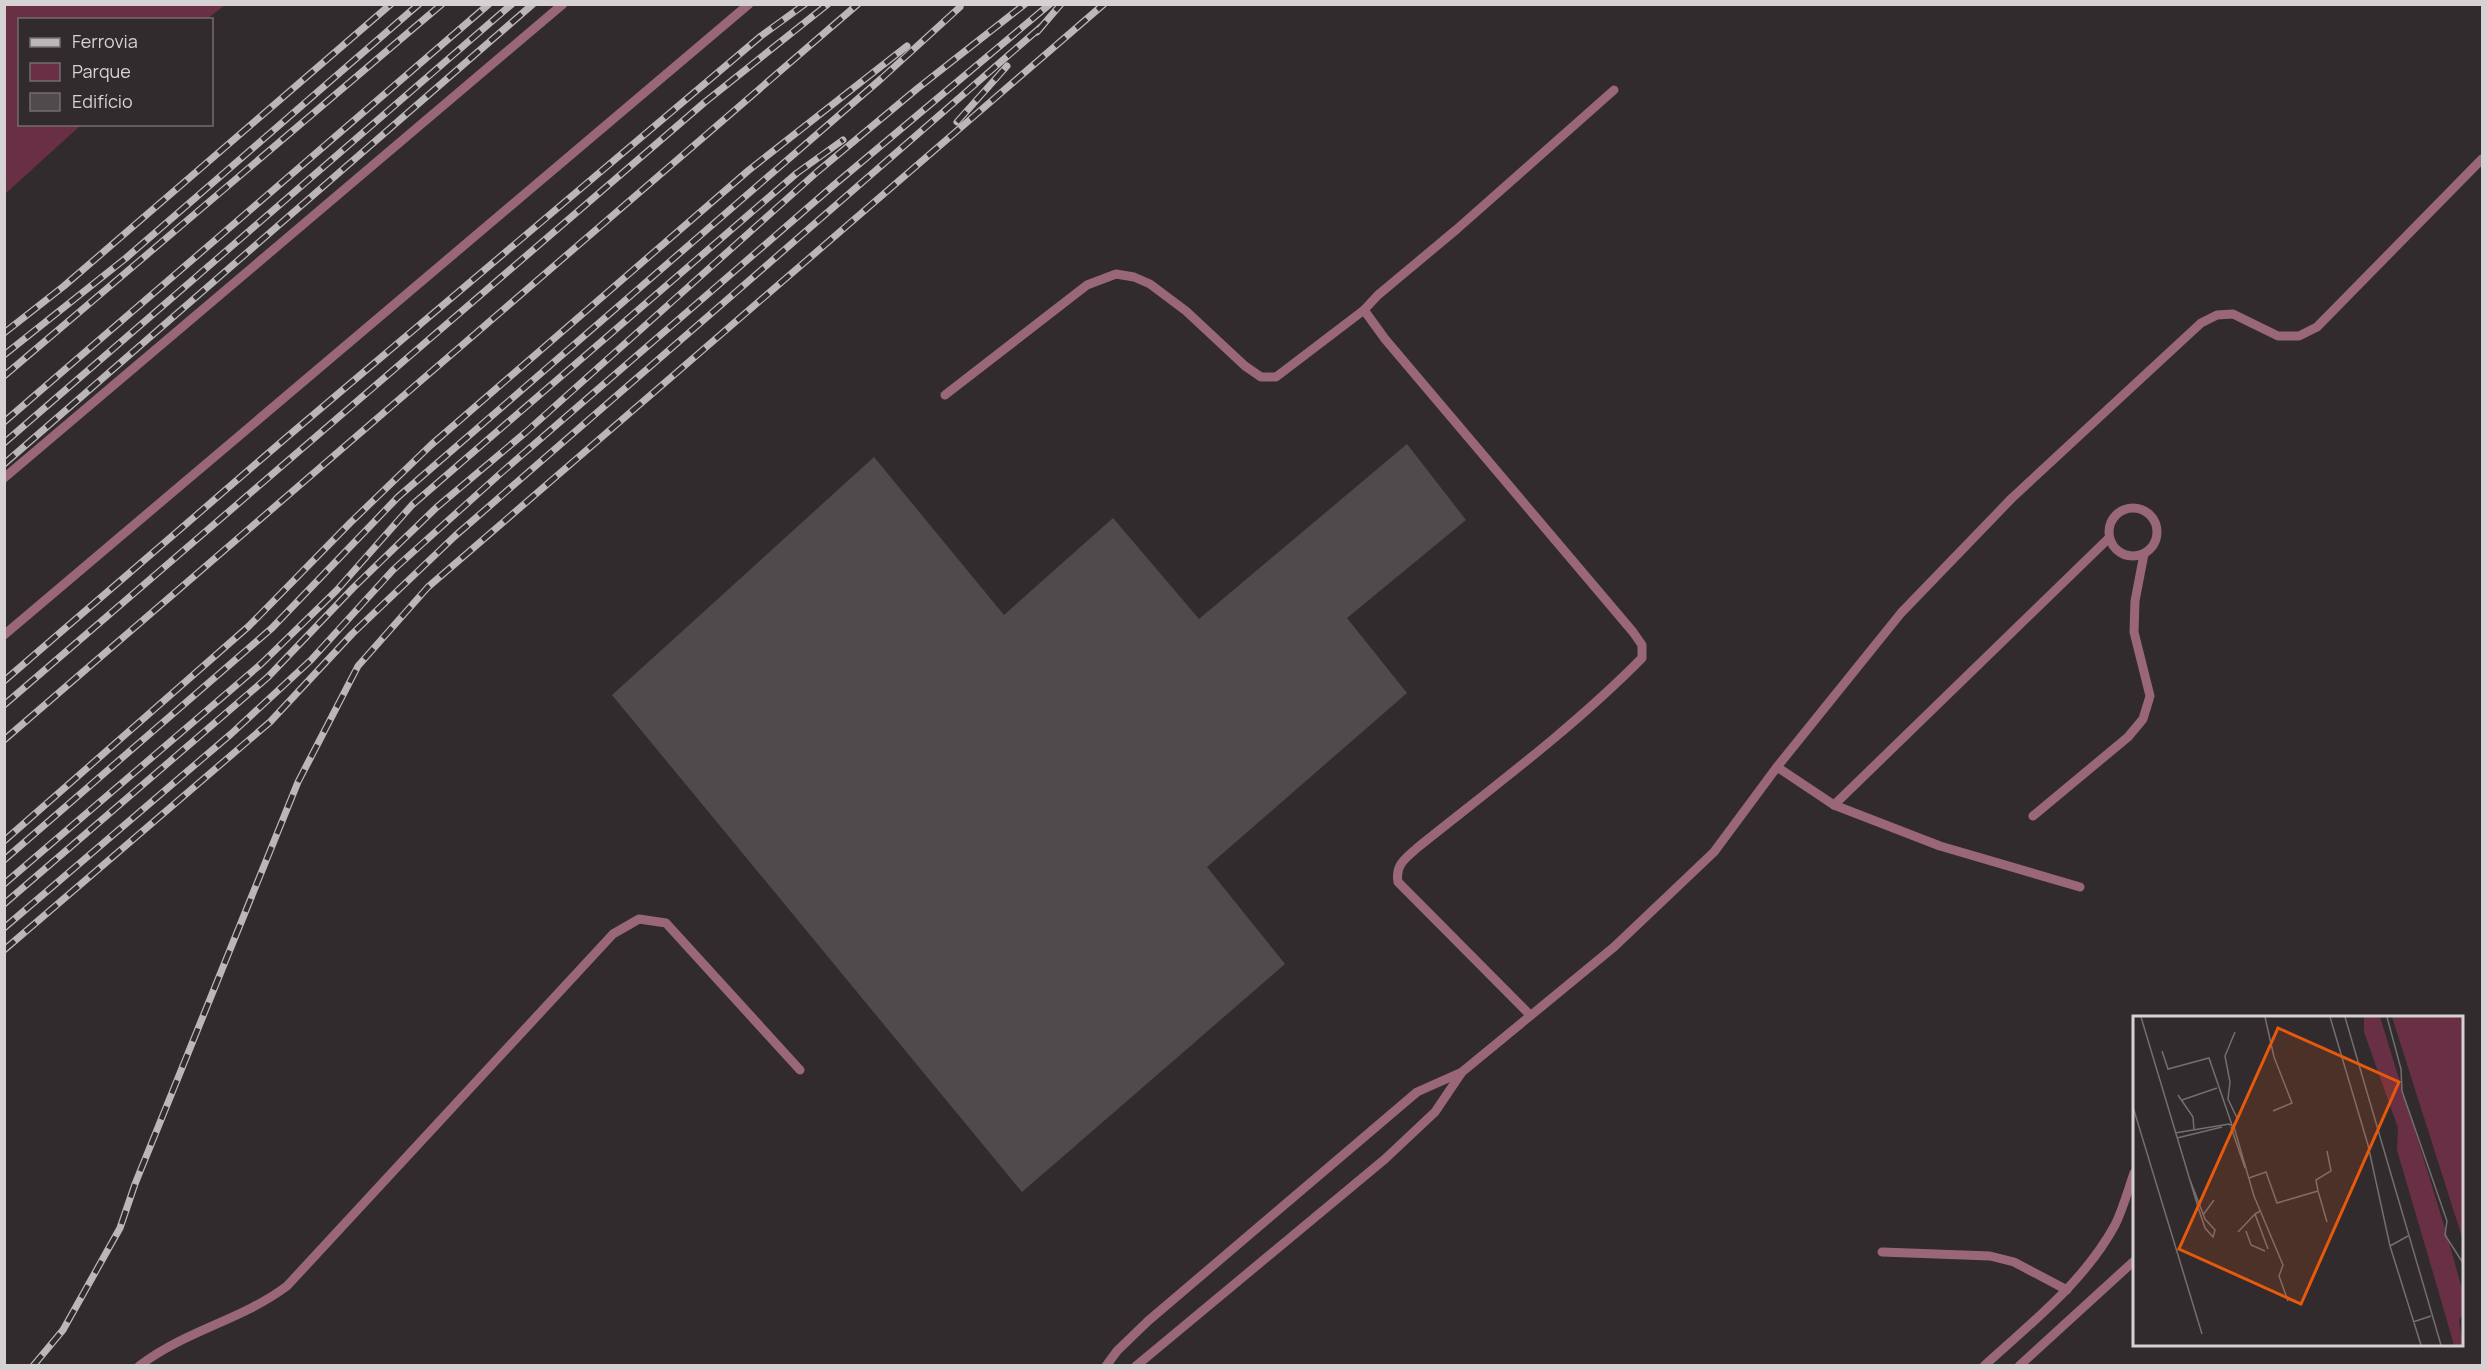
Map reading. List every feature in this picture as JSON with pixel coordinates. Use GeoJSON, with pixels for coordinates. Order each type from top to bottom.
{"type":"FeatureCollection","features":[{"type":"Feature","properties":{"kind":"lane"},"geometry":{"type":"LineString","coordinates":[[4,478],[563,4]]}},
{"type":"Feature","properties":{"kind":"lane"},"geometry":{"type":"LineString","coordinates":[[4,635],[749,4]]}},
{"type":"Feature","properties":{"kind":"lane"},"geometry":{"type":"LineString","coordinates":[[945,394],[1087,285],[1116,274],[1134,277],[1150,284],[1186,311],[1245,366],[1261,377],[1276,377],[1364,310],[1378,295],[1457,229],[1614,90]]}},
{"type":"Feature","properties":{"kind":"lane"},"geometry":{"type":"LineString","coordinates":[[1106,1365],[1148,1321],[1364,1136],[1417,1092],[1462,1072],[1614,947],[1714,852],[1777,767],[1901,613],[2012,498],[2201,323],[2217,315],[2233,314],[2278,336],[2299,336],[2317,327],[2482,159]]}},
{"type":"Feature","properties":{"kind":"lane"},"geometry":{"type":"LineString","coordinates":[[1364,310],[1400,357],[1642,645],[1642,658],[1624,676],[1542,749],[1416,848],[1400,864],[1396,873],[1398,882],[1530,1015]]}},
{"type":"Feature","properties":{"kind":"lane"},"geometry":{"type":"LineString","coordinates":[[1834,805],[2109,538],[2111,521],[2122,509],[2130,507],[2147,511],[2157,525],[2158,533],[2156,542],[2144,554],[2135,601],[2134,632],[2150,696],[2143,720],[2128,737],[2033,816]]}},
{"type":"Feature","properties":{"kind":"lane"},"geometry":{"type":"LineString","coordinates":[[2109,538],[2120,552],[2127,555],[2144,554]]}},
{"type":"Feature","properties":{"kind":"lane"},"geometry":{"type":"LineString","coordinates":[[1777,767],[1834,805],[1940,846],[2080,887]]}},
{"type":"Feature","properties":{"kind":"lane"},"geometry":{"type":"LineString","coordinates":[[139,1365],[159,1350],[270,1299],[287,1286],[613,934],[639,920],[666,923],[800,1070]]}},
{"type":"Feature","properties":{"kind":"lane"},"geometry":{"type":"LineString","coordinates":[[1136,1365],[1385,1159],[1435,1112],[1462,1072]]}},
{"type":"Feature","properties":{"kind":"lane"},"geometry":{"type":"LineString","coordinates":[[1984,1365],[2067,1290],[2094,1259],[2116,1223],[2133,1176]]}},
{"type":"Feature","properties":{"kind":"lane"},"geometry":{"type":"LineString","coordinates":[[1882,1252],[1990,1256],[2014,1262],[2067,1290]]}},
{"type":"Feature","properties":{"kind":"lane"},"geometry":{"type":"LineString","coordinates":[[2019,1365],[2133,1262]]}},
{"type":"Feature","properties":{"kind":"green space"},"geometry":{"type":"Polygon","coordinates":[[[5,4],[225,4],[208,18],[18,18],[18,126],[80,126],[5,194],[5,4]]]}},
{"type":"Feature","properties":{"kind":"building"},"geometry":{"type":"Polygon","coordinates":[[[1407,444],[1466,520],[1347,618],[1407,693],[1207,867],[1285,964],[1022,1192],[612,695],[874,457],[1004,615],[1113,518],[1199,619],[1407,444]]]}},
{"type":"Feature","properties":{"kind":"railway"},"geometry":{"type":"LineString","coordinates":[[4,333],[64,286],[391,4]]}},
{"type":"Feature","properties":{"kind":"railway"},"geometry":{"type":"LineString","coordinates":[[4,355],[126,258],[419,4]]}},
{"type":"Feature","properties":{"kind":"railway"},"geometry":{"type":"LineString","coordinates":[[4,376],[442,4]]}},
{"type":"Feature","properties":{"kind":"railway"},"geometry":{"type":"LineString","coordinates":[[4,422],[489,4]]}},
{"type":"Feature","properties":{"kind":"railway"},"geometry":{"type":"LineString","coordinates":[[4,443],[512,4]]}},
{"type":"Feature","properties":{"kind":"railway"},"geometry":{"type":"LineString","coordinates":[[4,464],[533,4]]}},
{"type":"Feature","properties":{"kind":"railway"},"geometry":{"type":"LineString","coordinates":[[4,681],[287,437],[761,36],[805,4]]}},
{"type":"Feature","properties":{"kind":"railway"},"geometry":{"type":"LineString","coordinates":[[4,705],[705,102],[828,4]]}},
{"type":"Feature","properties":{"kind":"railway"},"geometry":{"type":"LineString","coordinates":[[4,740],[858,4]]}},
{"type":"Feature","properties":{"kind":"railway"},"geometry":{"type":"LineString","coordinates":[[4,904],[268,677],[353,588],[437,507],[526,432],[817,172],[918,88],[1025,4]]}},
{"type":"Feature","properties":{"kind":"railway"},"geometry":{"type":"LineString","coordinates":[[4,928],[231,734],[311,660],[393,570],[501,473],[834,185],[1050,4]]}},
{"type":"Feature","properties":{"kind":"railway"},"geometry":{"type":"LineString","coordinates":[[1037,32],[1061,4]]}},
{"type":"Feature","properties":{"kind":"railway"},"geometry":{"type":"LineString","coordinates":[[33,1366],[63,1330],[120,1228],[135,1184],[298,782],[358,666],[428,587],[1104,4]]}},
{"type":"Feature","properties":{"kind":"railway"},"geometry":{"type":"LineString","coordinates":[[4,860],[272,628],[398,497],[882,78],[960,7]]}},
{"type":"Feature","properties":{"kind":"railway"},"geometry":{"type":"LineString","coordinates":[[4,950],[270,722],[352,634],[455,536],[1041,27]]}},
{"type":"Feature","properties":{"kind":"railway"},"geometry":{"type":"LineString","coordinates":[[4,841],[249,626],[350,523],[431,445],[749,170],[907,46]]}},
{"type":"Feature","properties":{"kind":"railway"},"geometry":{"type":"LineString","coordinates":[[957,122],[1007,66]]}},
{"type":"Feature","properties":{"kind":"railway"},"geometry":{"type":"LineString","coordinates":[[4,884],[261,664],[337,590],[412,505],[797,173],[843,140]]}}]}
